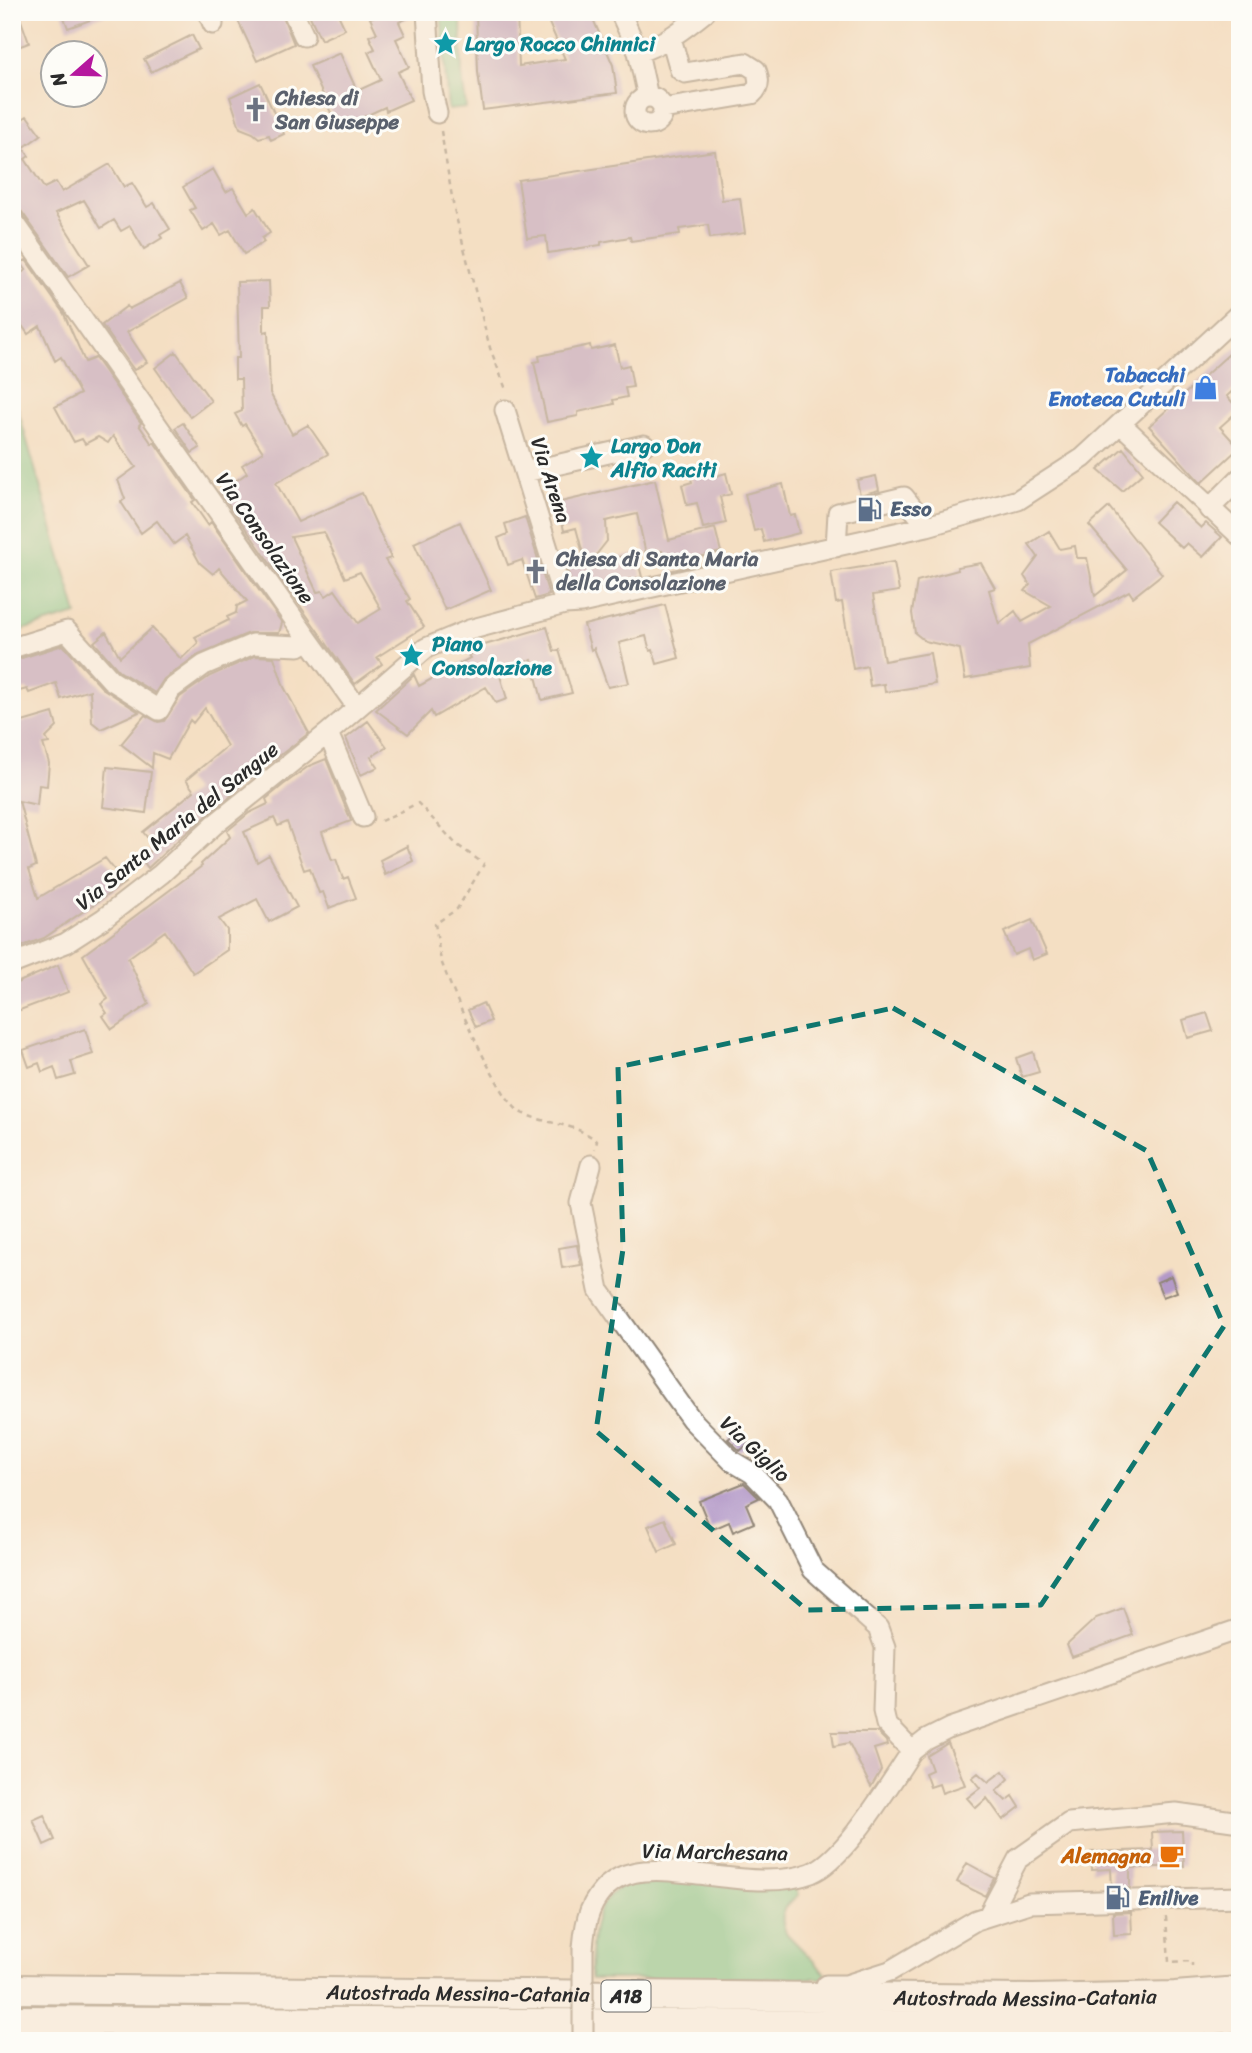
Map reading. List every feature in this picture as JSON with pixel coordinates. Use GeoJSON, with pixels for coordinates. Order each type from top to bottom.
{"type":"FeatureCollection","features":[{"type":"Feature","properties":{"kind":"highway","name":"Autostrada Messina-Catania"},"geometry":{"type":"LineString","coordinates":[[12,1989],[1033,2000],[1175,1996],[1240,1991]]}},
{"type":"Feature","properties":{"kind":"highway","name":"Autostrada Messina-Catania"},"geometry":{"type":"LineString","coordinates":[[12,2020],[1038,2026],[1176,2022],[1240,2017]]}},
{"type":"Feature","properties":{"kind":"street"},"geometry":{"type":"LineString","coordinates":[[293,12],[304,36]]}},
{"type":"Feature","properties":{"kind":"street"},"geometry":{"type":"LineString","coordinates":[[427,12],[432,91],[437,113]]}},
{"type":"Feature","properties":{"kind":"street"},"geometry":{"type":"LineString","coordinates":[[620,12],[656,103],[752,94],[757,90],[760,82],[756,70],[745,63],[685,72],[680,70],[671,38]]}},
{"type":"Feature","properties":{"kind":"street"},"geometry":{"type":"LineString","coordinates":[[638,52],[671,38],[705,12]]}},
{"type":"Feature","properties":{"kind":"street","name":"Via Consolazione"},"geometry":{"type":"LineString","coordinates":[[12,219],[357,707]]}},
{"type":"Feature","properties":{"kind":"street","name":"Via Santa Maria del Sangue"},"geometry":{"type":"LineString","coordinates":[[12,964],[66,943],[103,919],[161,874],[214,825],[328,733],[426,648],[469,629],[565,604],[581,603],[836,547],[927,526],[1018,500],[1083,458],[1122,425],[1240,313]]}},
{"type":"Feature","properties":{"kind":"street","name":"Via Arena"},"geometry":{"type":"LineString","coordinates":[[505,410],[565,604]]}},
{"type":"Feature","properties":{"kind":"street"},"geometry":{"type":"LineString","coordinates":[[1122,425],[1240,536]]}},
{"type":"Feature","properties":{"kind":"street"},"geometry":{"type":"LineString","coordinates":[[525,472],[644,445]]}},
{"type":"Feature","properties":{"kind":"street"},"geometry":{"type":"LineString","coordinates":[[1209,509],[1240,478]]}},
{"type":"Feature","properties":{"kind":"street"},"geometry":{"type":"LineString","coordinates":[[836,547],[838,513],[904,497],[927,526]]}},
{"type":"Feature","properties":{"kind":"street"},"geometry":{"type":"LineString","coordinates":[[12,648],[67,631],[111,680],[159,710],[171,689],[204,665],[253,644],[299,646],[308,639]]}},
{"type":"Feature","properties":{"kind":"street"},"geometry":{"type":"LineString","coordinates":[[328,733],[363,817]]}},
{"type":"Feature","properties":{"kind":"street","name":"Via Giglio"},"geometry":{"type":"LineString","coordinates":[[591,1166],[581,1203],[599,1290],[691,1419],[732,1461],[752,1474],[778,1500],[813,1570],[878,1628],[885,1647],[883,1710],[886,1724],[912,1751]]}},
{"type":"Feature","properties":{"kind":"street","name":"Via Marchesana"},"geometry":{"type":"LineString","coordinates":[[583,2041],[583,1948],[586,1927],[595,1903],[612,1883],[630,1873],[664,1869],[770,1880],[811,1873],[829,1863],[844,1848],[912,1751],[926,1740],[950,1728],[1240,1629]]}},
{"type":"Feature","properties":{"kind":"street"},"geometry":{"type":"LineString","coordinates":[[988,1916],[1018,1858],[1069,1823],[1176,1813],[1240,1822]]}},
{"type":"Feature","properties":{"kind":"street"},"geometry":{"type":"LineString","coordinates":[[478,1994],[531,1983],[846,1985],[891,1971],[976,1920],[1029,1903],[1240,1898]]}},
{"type":"Feature","properties":{"kind":"street"},"geometry":{"type":"LineString","coordinates":[[740,2024],[855,2041]]}},
{"type":"Feature","properties":{"kind":"path"},"geometry":{"type":"LineString","coordinates":[[437,113],[454,209],[490,348],[507,390],[505,410]]}},
{"type":"Feature","properties":{"kind":"path"},"geometry":{"type":"LineString","coordinates":[[363,817],[379,822],[418,803],[456,844],[484,864],[457,909],[435,924],[442,964],[505,1099],[521,1113],[585,1132],[597,1142],[591,1166]]}},
{"type":"Feature","properties":{"kind":"path"},"geometry":{"type":"LineString","coordinates":[[1165,1899],[1169,1962],[1192,1961],[1192,1966]]}},
{"type":"Feature","properties":{"kind":"highlighted area"},"geometry":{"type":"Polygon","coordinates":[[[893,1008],[1147,1151],[1224,1326],[1041,1605],[807,1610],[596,1431],[623,1249],[618,1067],[893,1008]]]}},
{"type":"Feature","properties":{"kind":"green space"},"geometry":{"type":"Polygon","coordinates":[[[441,12],[461,12],[462,75],[466,108],[448,110],[441,12]]]}},
{"type":"Feature","properties":{"kind":"green space"},"geometry":{"type":"Polygon","coordinates":[[[12,389],[77,614],[12,633],[12,389]]]}},
{"type":"Feature","properties":{"kind":"green space"},"geometry":{"type":"Polygon","coordinates":[[[646,1878],[795,1886],[798,1895],[784,1913],[784,1928],[830,1978],[591,1979],[592,1941],[602,1905],[620,1887],[646,1878]]]}},
{"type":"Feature","properties":{"kind":"building"},"geometry":{"type":"Polygon","coordinates":[[[12,12],[18,12],[29,43],[12,49],[12,12]]]}},
{"type":"Feature","properties":{"kind":"building"},"geometry":{"type":"Polygon","coordinates":[[[62,12],[107,12],[107,14],[68,28],[62,12]]]}},
{"type":"Feature","properties":{"kind":"building"},"geometry":{"type":"Polygon","coordinates":[[[234,12],[281,12],[294,44],[257,61],[234,12]]]}},
{"type":"Feature","properties":{"kind":"building"},"geometry":{"type":"Polygon","coordinates":[[[308,12],[337,12],[345,29],[321,40],[308,12]]]}},
{"type":"Feature","properties":{"kind":"building"},"geometry":{"type":"Polygon","coordinates":[[[371,12],[415,12],[415,15],[399,22],[405,35],[396,39],[409,67],[398,72],[411,100],[386,111],[385,107],[348,124],[346,120],[336,124],[310,66],[340,53],[357,91],[381,80],[368,52],[375,49],[369,36],[377,33],[370,18],[373,17],[371,12]]]}},
{"type":"Feature","properties":{"kind":"building"},"geometry":{"type":"Polygon","coordinates":[[[476,12],[517,12],[519,66],[565,59],[544,12],[590,12],[613,65],[617,93],[483,110],[478,72],[476,12]]]}},
{"type":"Feature","properties":{"kind":"building"},"geometry":{"type":"Polygon","coordinates":[[[192,35],[199,49],[151,72],[144,59],[192,35]]]}},
{"type":"Feature","properties":{"kind":"building","name":"Chiesa di San Giuseppe"},"geometry":{"type":"Polygon","coordinates":[[[260,83],[284,134],[271,140],[269,135],[259,138],[240,128],[230,97],[260,83]]]}},
{"type":"Feature","properties":{"kind":"building"},"geometry":{"type":"Polygon","coordinates":[[[27,116],[41,135],[23,148],[29,156],[25,159],[44,188],[56,182],[62,192],[110,164],[124,187],[132,183],[147,207],[154,203],[170,229],[160,235],[162,238],[144,249],[130,226],[121,231],[114,220],[101,228],[84,200],[56,213],[89,265],[68,277],[22,212],[12,204],[12,126],[27,116]]]}},
{"type":"Feature","properties":{"kind":"building"},"geometry":{"type":"Polygon","coordinates":[[[715,151],[722,200],[740,198],[745,233],[710,238],[708,225],[679,229],[680,234],[631,241],[630,237],[601,242],[601,245],[548,253],[546,236],[527,238],[518,180],[715,151]]]}},
{"type":"Feature","properties":{"kind":"building"},"geometry":{"type":"Polygon","coordinates":[[[213,169],[226,192],[233,188],[248,213],[255,208],[270,233],[262,238],[264,242],[244,254],[230,230],[221,235],[214,224],[203,231],[190,210],[195,208],[183,187],[213,169]]]}},
{"type":"Feature","properties":{"kind":"building"},"geometry":{"type":"Polygon","coordinates":[[[26,260],[64,314],[85,362],[95,358],[141,423],[139,425],[152,444],[154,442],[195,500],[192,502],[208,525],[211,522],[282,623],[279,633],[249,633],[199,654],[164,679],[155,693],[119,671],[94,642],[106,632],[120,657],[152,628],[181,659],[198,643],[195,637],[229,620],[227,617],[236,613],[237,606],[247,601],[219,568],[213,574],[200,563],[185,536],[174,544],[157,521],[141,533],[121,502],[125,499],[118,480],[136,467],[113,436],[108,443],[98,437],[85,444],[82,439],[74,442],[55,407],[80,394],[61,357],[55,361],[40,326],[28,334],[12,311],[12,279],[26,270],[21,263],[26,260]]]}},
{"type":"Feature","properties":{"kind":"building"},"geometry":{"type":"Polygon","coordinates":[[[269,281],[270,306],[264,306],[264,332],[268,331],[270,393],[292,434],[308,425],[328,454],[276,483],[298,522],[362,493],[391,558],[385,560],[424,627],[377,657],[382,664],[355,684],[220,492],[247,473],[242,465],[263,452],[245,424],[242,426],[235,414],[242,411],[241,379],[235,379],[235,358],[239,358],[237,282],[269,281]],[[324,532],[291,537],[317,592],[322,591],[326,596],[335,590],[358,623],[381,609],[360,572],[345,578],[324,532]]]}},
{"type":"Feature","properties":{"kind":"building"},"geometry":{"type":"Polygon","coordinates":[[[180,283],[188,298],[127,332],[147,362],[134,370],[102,325],[127,306],[129,309],[180,283]]]}},
{"type":"Feature","properties":{"kind":"building"},"geometry":{"type":"Polygon","coordinates":[[[1240,344],[1240,384],[1227,396],[1239,410],[1220,427],[1239,448],[1201,483],[1149,426],[1240,344]]]}},
{"type":"Feature","properties":{"kind":"building"},"geometry":{"type":"Polygon","coordinates":[[[590,345],[591,350],[615,345],[620,367],[629,365],[633,387],[625,388],[627,397],[613,400],[614,404],[578,412],[578,416],[547,422],[534,362],[540,361],[539,356],[590,345]]]}},
{"type":"Feature","properties":{"kind":"building"},"geometry":{"type":"Polygon","coordinates":[[[176,352],[211,401],[190,417],[155,368],[176,352]]]}},
{"type":"Feature","properties":{"kind":"building"},"geometry":{"type":"Polygon","coordinates":[[[183,423],[200,448],[192,453],[175,428],[183,423]]]}},
{"type":"Feature","properties":{"kind":"building"},"geometry":{"type":"Polygon","coordinates":[[[1123,448],[1143,473],[1122,491],[1098,470],[1123,448]]]}},
{"type":"Feature","properties":{"kind":"building"},"geometry":{"type":"Polygon","coordinates":[[[714,465],[716,476],[726,473],[731,494],[720,497],[726,523],[703,528],[697,503],[687,505],[682,485],[692,482],[689,471],[714,465]]]}},
{"type":"Feature","properties":{"kind":"building"},"geometry":{"type":"Polygon","coordinates":[[[876,476],[879,490],[860,495],[857,480],[876,476]]]}},
{"type":"Feature","properties":{"kind":"building"},"geometry":{"type":"Polygon","coordinates":[[[655,480],[669,540],[715,528],[721,552],[695,558],[697,565],[668,571],[662,551],[646,554],[637,514],[606,521],[607,541],[589,564],[636,553],[642,577],[574,591],[565,564],[569,567],[585,561],[576,528],[564,531],[562,521],[556,523],[552,504],[655,480]]]}},
{"type":"Feature","properties":{"kind":"building"},"geometry":{"type":"Polygon","coordinates":[[[783,484],[790,516],[795,515],[799,533],[764,542],[761,529],[754,531],[745,494],[783,484]]]}},
{"type":"Feature","properties":{"kind":"building"},"geometry":{"type":"Polygon","coordinates":[[[1173,502],[1201,528],[1206,523],[1222,537],[1203,557],[1187,543],[1182,548],[1154,522],[1173,502]]]}},
{"type":"Feature","properties":{"kind":"building"},"geometry":{"type":"Polygon","coordinates":[[[1109,507],[1162,574],[1133,597],[1129,591],[1028,644],[1030,668],[965,679],[960,649],[925,641],[915,633],[912,613],[917,581],[958,570],[957,567],[981,563],[995,588],[989,590],[999,624],[1015,611],[1022,622],[1051,606],[1025,591],[1030,585],[1024,576],[1038,557],[1029,544],[1049,531],[1060,549],[1075,546],[1077,558],[1087,558],[1095,596],[1127,570],[1089,525],[1109,507]]]}},
{"type":"Feature","properties":{"kind":"building"},"geometry":{"type":"Polygon","coordinates":[[[525,517],[549,595],[535,599],[522,560],[508,565],[498,538],[508,534],[505,524],[525,517]]]}},
{"type":"Feature","properties":{"kind":"building"},"geometry":{"type":"Polygon","coordinates":[[[460,522],[491,590],[445,610],[414,543],[460,522]]]}},
{"type":"Feature","properties":{"kind":"building"},"geometry":{"type":"Polygon","coordinates":[[[894,562],[899,591],[873,595],[884,661],[930,653],[935,684],[885,692],[884,684],[870,686],[867,666],[853,669],[842,602],[836,603],[831,572],[894,562]]]}},
{"type":"Feature","properties":{"kind":"building"},"geometry":{"type":"Polygon","coordinates":[[[665,605],[679,658],[657,664],[646,636],[619,643],[629,683],[608,687],[594,648],[591,650],[584,625],[665,605]]]}},
{"type":"Feature","properties":{"kind":"building"},"geometry":{"type":"Polygon","coordinates":[[[547,627],[554,651],[559,650],[572,693],[542,700],[532,660],[498,669],[507,699],[496,703],[486,687],[434,717],[431,711],[408,734],[376,710],[414,675],[419,686],[470,658],[468,655],[482,650],[481,646],[547,627]]]}},
{"type":"Feature","properties":{"kind":"building"},"geometry":{"type":"Polygon","coordinates":[[[63,645],[102,688],[139,712],[101,729],[92,722],[90,690],[61,699],[56,683],[29,693],[27,689],[12,693],[12,661],[63,645]]]}},
{"type":"Feature","properties":{"kind":"building"},"geometry":{"type":"Polygon","coordinates":[[[255,656],[274,657],[284,687],[309,733],[231,793],[232,795],[148,868],[141,858],[155,847],[143,832],[194,791],[186,780],[227,746],[205,708],[193,723],[190,720],[168,759],[153,753],[152,768],[121,744],[145,715],[158,722],[164,721],[180,697],[210,676],[255,656]]]}},
{"type":"Feature","properties":{"kind":"building"},"geometry":{"type":"Polygon","coordinates":[[[53,713],[57,727],[46,738],[49,743],[43,744],[49,763],[47,786],[39,785],[37,805],[19,801],[36,866],[29,869],[38,898],[105,858],[125,883],[44,938],[12,950],[12,725],[53,713]]]}},
{"type":"Feature","properties":{"kind":"building"},"geometry":{"type":"Polygon","coordinates":[[[368,721],[387,747],[371,757],[378,767],[361,775],[346,738],[368,721]]]}},
{"type":"Feature","properties":{"kind":"building"},"geometry":{"type":"Polygon","coordinates":[[[326,759],[351,821],[322,832],[332,860],[336,859],[343,879],[348,877],[356,898],[329,908],[323,892],[319,893],[310,868],[304,870],[287,822],[278,826],[274,818],[244,832],[257,862],[269,855],[297,907],[269,922],[257,899],[219,919],[227,930],[227,950],[193,973],[165,931],[128,958],[149,1004],[112,1029],[103,1016],[107,1013],[101,1004],[108,999],[83,955],[202,866],[201,864],[230,837],[227,831],[249,813],[268,804],[266,799],[283,785],[309,766],[326,759]]]}},
{"type":"Feature","properties":{"kind":"building"},"geometry":{"type":"Polygon","coordinates":[[[107,767],[151,772],[146,813],[103,807],[107,767]]]}},
{"type":"Feature","properties":{"kind":"building"},"geometry":{"type":"Polygon","coordinates":[[[407,846],[413,861],[385,875],[380,860],[407,846]]]}},
{"type":"Feature","properties":{"kind":"building"},"geometry":{"type":"Polygon","coordinates":[[[1032,920],[1047,954],[1032,960],[1028,949],[1014,955],[1004,932],[1032,920]]]}},
{"type":"Feature","properties":{"kind":"building"},"geometry":{"type":"Polygon","coordinates":[[[58,965],[68,992],[12,1013],[12,985],[58,965]]]}},
{"type":"Feature","properties":{"kind":"building"},"geometry":{"type":"Polygon","coordinates":[[[483,1003],[491,1021],[476,1027],[468,1010],[483,1003]]]}},
{"type":"Feature","properties":{"kind":"building"},"geometry":{"type":"Polygon","coordinates":[[[1207,1013],[1213,1031],[1188,1038],[1183,1020],[1207,1013]]]}},
{"type":"Feature","properties":{"kind":"building"},"geometry":{"type":"Polygon","coordinates":[[[85,1029],[93,1054],[71,1061],[75,1075],[58,1080],[54,1067],[42,1072],[39,1063],[29,1067],[23,1050],[85,1029]]]}},
{"type":"Feature","properties":{"kind":"building"},"geometry":{"type":"Polygon","coordinates":[[[1033,1052],[1039,1072],[1022,1077],[1016,1058],[1033,1052]]]}},
{"type":"Feature","properties":{"kind":"building"},"geometry":{"type":"Polygon","coordinates":[[[577,1245],[581,1265],[562,1268],[559,1248],[577,1245]]]}},
{"type":"Feature","properties":{"kind":"building"},"geometry":{"type":"Polygon","coordinates":[[[1171,1276],[1177,1292],[1163,1297],[1157,1282],[1171,1276]]]}},
{"type":"Feature","properties":{"kind":"building"},"geometry":{"type":"Polygon","coordinates":[[[738,1431],[749,1443],[740,1451],[728,1439],[738,1431]]]}},
{"type":"Feature","properties":{"kind":"building"},"geometry":{"type":"Polygon","coordinates":[[[744,1483],[759,1498],[746,1504],[754,1523],[733,1532],[729,1522],[711,1530],[699,1501],[744,1483]]]}},
{"type":"Feature","properties":{"kind":"building"},"geometry":{"type":"Polygon","coordinates":[[[665,1519],[676,1544],[659,1552],[648,1526],[665,1519]]]}},
{"type":"Feature","properties":{"kind":"building"},"geometry":{"type":"Polygon","coordinates":[[[1123,1608],[1133,1635],[1072,1657],[1067,1645],[1096,1618],[1123,1608]]]}},
{"type":"Feature","properties":{"kind":"building"},"geometry":{"type":"Polygon","coordinates":[[[832,1732],[877,1732],[886,1741],[887,1745],[874,1749],[881,1770],[871,1787],[849,1743],[834,1746],[832,1732]]]}},
{"type":"Feature","properties":{"kind":"building"},"geometry":{"type":"Polygon","coordinates":[[[948,1743],[965,1785],[942,1793],[939,1784],[930,1787],[925,1773],[932,1770],[927,1756],[948,1743]]]}},
{"type":"Feature","properties":{"kind":"building"},"geometry":{"type":"Polygon","coordinates":[[[1003,1771],[1009,1779],[996,1791],[1006,1801],[1013,1796],[1020,1807],[1003,1820],[987,1798],[976,1808],[967,1798],[980,1788],[972,1778],[978,1773],[988,1782],[1003,1771]]]}},
{"type":"Feature","properties":{"kind":"building"},"geometry":{"type":"Polygon","coordinates":[[[44,1815],[55,1840],[44,1845],[33,1820],[44,1815]]]}},
{"type":"Feature","properties":{"kind":"building"},"geometry":{"type":"Polygon","coordinates":[[[1182,1831],[1184,1866],[1130,1868],[1130,1888],[1112,1888],[1111,1869],[1092,1870],[1091,1852],[1153,1850],[1152,1832],[1182,1831]]]}},
{"type":"Feature","properties":{"kind":"building"},"geometry":{"type":"Polygon","coordinates":[[[967,1863],[994,1878],[985,1896],[957,1882],[967,1863]]]}},
{"type":"Feature","properties":{"kind":"building"},"geometry":{"type":"Polygon","coordinates":[[[1131,1912],[1132,1934],[1114,1935],[1113,1913],[1131,1912]]]}},
{"type":"Feature","properties":{"kind":"place","name":"Largo Rocco Chinnici"},"geometry":{"type":"Point","coordinates":[445,44]}},
{"type":"Feature","properties":{"kind":"place","name":"Chiesa di San Giuseppe"},"geometry":{"type":"Point","coordinates":[255,110]}},
{"type":"Feature","properties":{"kind":"place","name":"Tabacchi Enoteca Cutuli"},"geometry":{"type":"Point","coordinates":[1205,387]}},
{"type":"Feature","properties":{"kind":"place","name":"Largo Don Alfio Raciti"},"geometry":{"type":"Point","coordinates":[591,458]}},
{"type":"Feature","properties":{"kind":"place","name":"Esso"},"geometry":{"type":"Point","coordinates":[870,509]}},
{"type":"Feature","properties":{"kind":"place","name":"Chiesa di Santa Maria della Consolazione"},"geometry":{"type":"Point","coordinates":[536,571]}},
{"type":"Feature","properties":{"kind":"place","name":"Piano Consolazione"},"geometry":{"type":"Point","coordinates":[412,656]}},
{"type":"Feature","properties":{"kind":"place","name":"Alemagna"},"geometry":{"type":"Point","coordinates":[1171,1856]}},
{"type":"Feature","properties":{"kind":"place","name":"Enilive"},"geometry":{"type":"Point","coordinates":[1118,1898]}}]}
